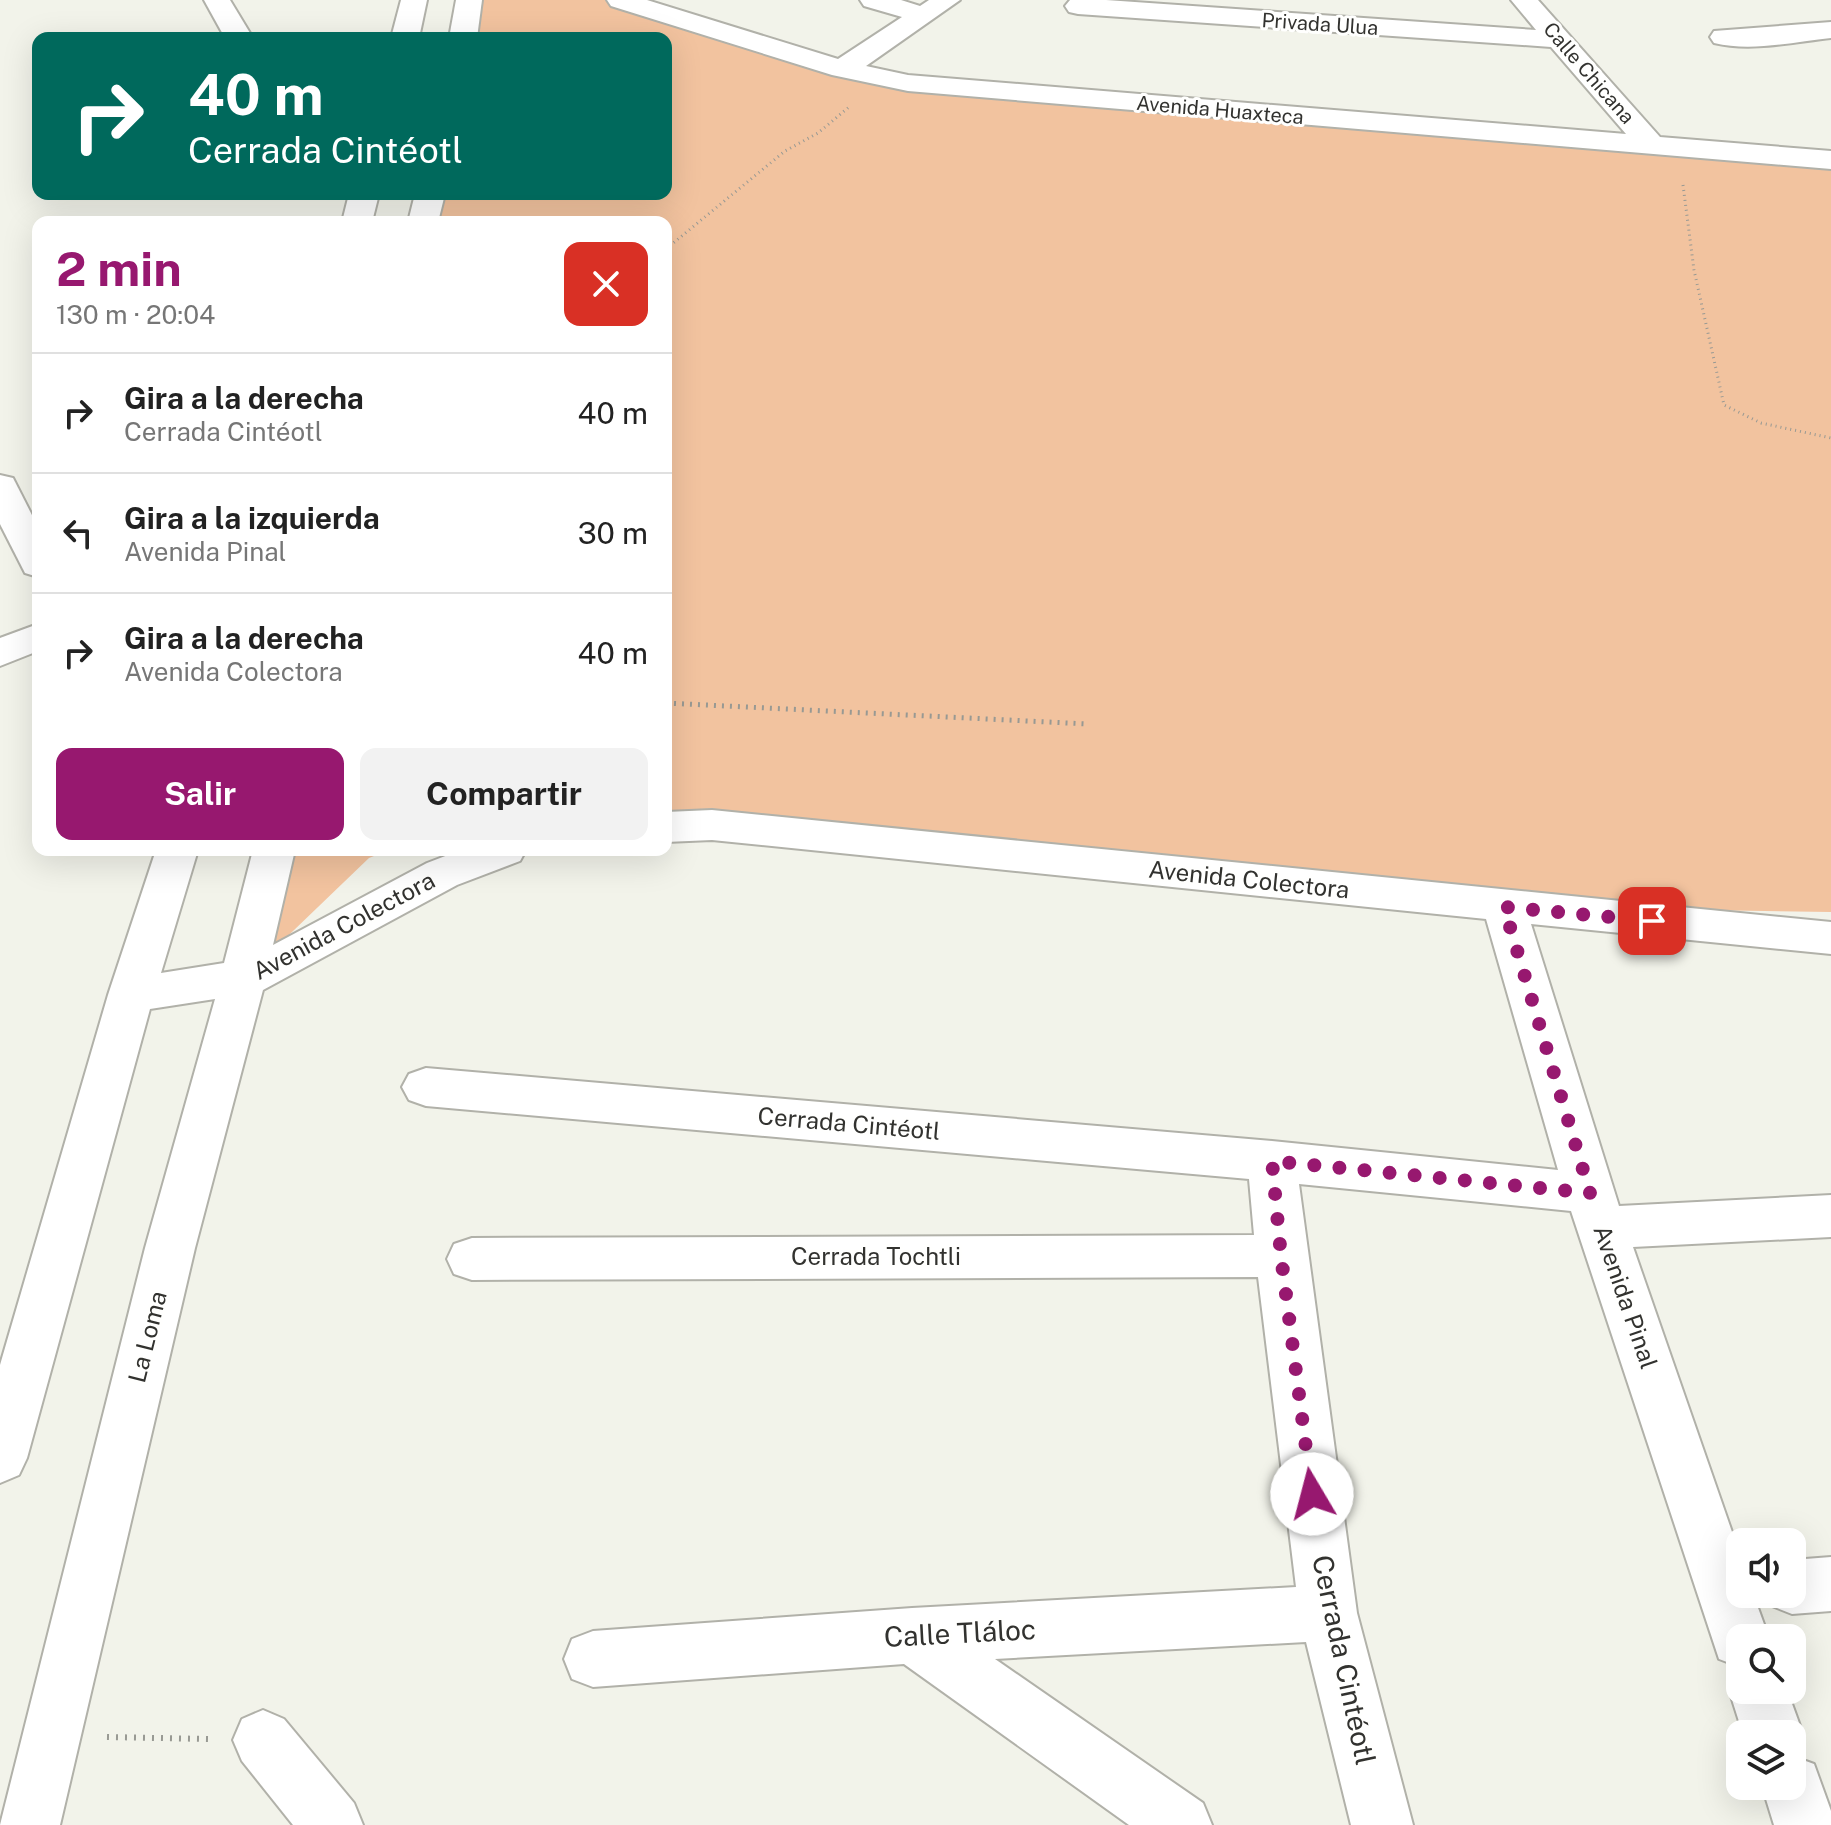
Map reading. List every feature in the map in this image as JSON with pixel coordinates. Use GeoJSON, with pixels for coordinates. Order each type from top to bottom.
{"type":"FeatureCollection","features":[{"type":"Feature","properties":{"kind":"street"},"geometry":{"type":"LineString","coordinates":[[217,0],[236,32]]}},
{"type":"Feature","properties":{"kind":"street"},"geometry":{"type":"LineString","coordinates":[[406,32],[414,0]]}},
{"type":"Feature","properties":{"kind":"street"},"geometry":{"type":"LineString","coordinates":[[464,32],[469,0]]}},
{"type":"Feature","properties":{"kind":"street","name":"Avenida Huaxteca"},"geometry":{"type":"LineString","coordinates":[[620,0],[842,69],[908,83],[1831,160]]}},
{"type":"Feature","properties":{"kind":"street"},"geometry":{"type":"LineString","coordinates":[[873,0],[923,15]]}},
{"type":"Feature","properties":{"kind":"street"},"geometry":{"type":"LineString","coordinates":[[842,69],[947,0]]}},
{"type":"Feature","properties":{"kind":"street"},"geometry":{"type":"LineString","coordinates":[[1399,31],[1428,0]]}},
{"type":"Feature","properties":{"kind":"street","name":"Calle Chicana"},"geometry":{"type":"LineString","coordinates":[[1524,0],[1653,147]]}},
{"type":"Feature","properties":{"kind":"street","name":"Privada Ulua"},"geometry":{"type":"LineString","coordinates":[[1078,6],[1175,6],[1399,31],[1562,40]]}},
{"type":"Feature","properties":{"kind":"street"},"geometry":{"type":"LineString","coordinates":[[1724,37],[1770,37],[1831,30]]}},
{"type":"Feature","properties":{"kind":"street"},"geometry":{"type":"LineString","coordinates":[[1770,37],[1831,48]]}},
{"type":"Feature","properties":{"kind":"street"},"geometry":{"type":"LineString","coordinates":[[0,486],[32,553]]}},
{"type":"Feature","properties":{"kind":"street"},"geometry":{"type":"LineString","coordinates":[[0,653],[32,639]]}},
{"type":"Feature","properties":{"kind":"street","name":"Avenida Colectora"},"geometry":{"type":"LineString","coordinates":[[672,827],[712,825],[1831,938]]}},
{"type":"Feature","properties":{"kind":"street"},"geometry":{"type":"LineString","coordinates":[[0,1458],[12,1374],[175,856]]}},
{"type":"Feature","properties":{"kind":"street","name":"La Loma"},"geometry":{"type":"LineString","coordinates":[[29,1825],[170,1248],[243,979],[273,856]]}},
{"type":"Feature","properties":{"kind":"street","name":"Avenida Colectora"},"geometry":{"type":"LineString","coordinates":[[131,995],[256,975],[442,874],[489,856]]}},
{"type":"Feature","properties":{"kind":"street","name":"Avenida Pinal"},"geometry":{"type":"LineString","coordinates":[[1504,907],[1596,1210],[1726,1584]]}},
{"type":"Feature","properties":{"kind":"street","name":"Cerrada Cintéotl"},"geometry":{"type":"LineString","coordinates":[[426,1087],[1272,1161],[1596,1210],[1831,1216]]}},
{"type":"Feature","properties":{"kind":"street","name":"Cerrada Cintéotl"},"geometry":{"type":"LineString","coordinates":[[1272,1161],[1281,1256],[1328,1613],[1382,1825]]}},
{"type":"Feature","properties":{"kind":"street","name":"Cerrada Tochtli"},"geometry":{"type":"LineString","coordinates":[[472,1259],[1281,1256]]}},
{"type":"Feature","properties":{"kind":"street"},"geometry":{"type":"LineString","coordinates":[[1806,1586],[1831,1584]]}},
{"type":"Feature","properties":{"kind":"street","name":"Calle Tláloc"},"geometry":{"type":"LineString","coordinates":[[593,1659],[912,1636],[1328,1613]]}},
{"type":"Feature","properties":{"kind":"street"},"geometry":{"type":"LineString","coordinates":[[912,1636],[1181,1825]]}},
{"type":"Feature","properties":{"kind":"street"},"geometry":{"type":"LineString","coordinates":[[263,1740],[332,1825]]}},
{"type":"Feature","properties":{"kind":"street"},"geometry":{"type":"LineString","coordinates":[[1797,1800],[1805,1825]]}},
{"type":"Feature","properties":{"kind":"path"},"geometry":{"type":"LineString","coordinates":[[672,244],[785,151],[818,133],[883,78]]}},
{"type":"Feature","properties":{"kind":"path"},"geometry":{"type":"LineString","coordinates":[[1683,181],[1694,270],[1724,405],[1735,414],[1831,438]]}},
{"type":"Feature","properties":{"kind":"path"},"geometry":{"type":"LineString","coordinates":[[672,703],[1088,724]]}},
{"type":"Feature","properties":{"kind":"path"},"geometry":{"type":"LineString","coordinates":[[51,1737],[263,1740]]}},
{"type":"Feature","properties":{"kind":"shaded area"},"geometry":{"type":"Polygon","coordinates":[[[468,0],[620,0],[842,69],[1831,160],[1831,912],[1504,907],[672,828],[672,216],[420,216],[424,200],[672,200],[672,32],[460,32],[468,0]]]}},
{"type":"Feature","properties":{"kind":"shaded area"},"geometry":{"type":"Polygon","coordinates":[[[273,856],[374,856],[369,858],[243,979],[273,856]]]}},
{"type":"Feature","properties":{"kind":"route"},"geometry":{"type":"LineString","coordinates":[[1312,1494],[1272,1161],[1590,1193],[1504,907],[1652,921]]}}]}
